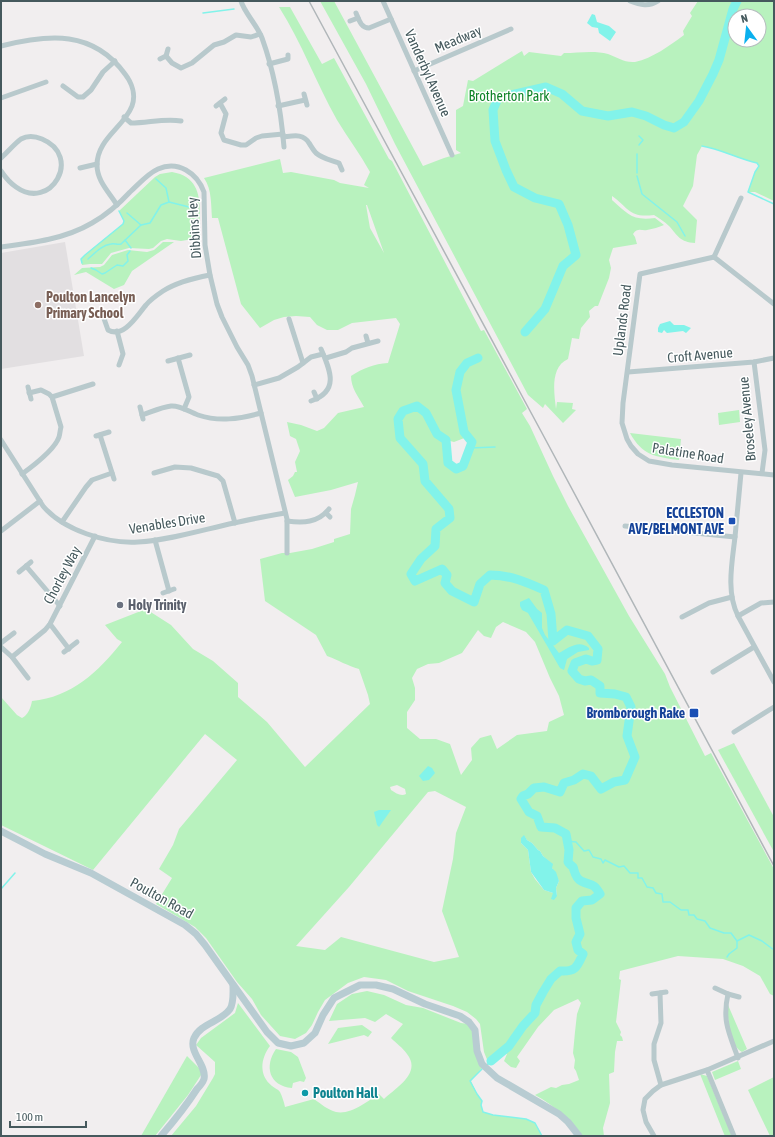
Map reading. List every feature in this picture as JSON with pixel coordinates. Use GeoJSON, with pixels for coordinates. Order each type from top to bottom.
{"type":"FeatureCollection","features":[{"type":"Feature","properties":{"kind":"street"},"geometry":{"type":"LineString","coordinates":[[241,1],[260,34],[269,64],[278,106],[284,147]]}},
{"type":"Feature","properties":{"kind":"street","name":"Vanderbyl Avenue"},"geometry":{"type":"LineString","coordinates":[[383,1],[452,155]]}},
{"type":"Feature","properties":{"kind":"street"},"geometry":{"type":"LineString","coordinates":[[630,1],[643,5],[650,5],[658,1]]}},
{"type":"Feature","properties":{"kind":"street"},"geometry":{"type":"LineString","coordinates":[[350,22],[357,15],[361,23],[366,28],[369,28],[391,19]]}},
{"type":"Feature","properties":{"kind":"street","name":"Meadway"},"geometry":{"type":"LineString","coordinates":[[414,71],[511,29]]}},
{"type":"Feature","properties":{"kind":"street"},"geometry":{"type":"LineString","coordinates":[[166,56],[172,63],[182,70],[214,45],[236,36],[251,37],[260,34]]}},
{"type":"Feature","properties":{"kind":"street"},"geometry":{"type":"LineString","coordinates":[[1,46],[64,38],[88,44],[108,55],[115,61],[130,81],[134,96],[132,105],[101,148],[97,164],[100,180],[117,205]]}},
{"type":"Feature","properties":{"kind":"street"},"geometry":{"type":"LineString","coordinates":[[160,59],[166,56],[168,49]]}},
{"type":"Feature","properties":{"kind":"street"},"geometry":{"type":"LineString","coordinates":[[269,64],[288,59],[288,55]]}},
{"type":"Feature","properties":{"kind":"street"},"geometry":{"type":"LineString","coordinates":[[63,86],[78,97],[83,97],[91,90],[102,72],[115,61]]}},
{"type":"Feature","properties":{"kind":"street"},"geometry":{"type":"LineString","coordinates":[[1,98],[43,83],[42,91]]}},
{"type":"Feature","properties":{"kind":"street"},"geometry":{"type":"LineString","coordinates":[[225,99],[218,104],[226,114],[221,132],[224,140],[246,145],[262,136],[303,137],[307,140],[314,152],[320,156],[325,159],[341,162],[342,170]]}},
{"type":"Feature","properties":{"kind":"street"},"geometry":{"type":"LineString","coordinates":[[278,106],[305,100]]}},
{"type":"Feature","properties":{"kind":"street"},"geometry":{"type":"LineString","coordinates":[[124,117],[131,123],[147,123],[172,117],[181,121]]}},
{"type":"Feature","properties":{"kind":"street"},"geometry":{"type":"LineString","coordinates":[[1,158],[21,139],[32,136],[47,141],[54,147],[61,158],[61,168],[55,184],[42,192],[31,193],[16,187],[1,171]]}},
{"type":"Feature","properties":{"kind":"street"},"geometry":{"type":"LineString","coordinates":[[83,166],[97,164]]}},
{"type":"Feature","properties":{"kind":"street","name":"Dibbins Hey"},"geometry":{"type":"LineString","coordinates":[[1,247],[49,239],[72,232],[93,223],[117,205],[140,182],[158,169],[166,166],[181,168],[192,172],[202,186],[204,192],[205,245],[217,304],[237,347],[248,365],[261,413],[287,521],[287,552]]}},
{"type":"Feature","properties":{"kind":"street"},"geometry":{"type":"LineString","coordinates":[[741,198],[714,257],[774,304]]}},
{"type":"Feature","properties":{"kind":"street","name":"Uplands Road"},"geometry":{"type":"LineString","coordinates":[[628,372],[640,274],[714,257]]}},
{"type":"Feature","properties":{"kind":"street"},"geometry":{"type":"LineString","coordinates":[[102,313],[107,318],[108,330],[117,331],[128,326],[151,300],[165,290],[192,279],[210,275]]}},
{"type":"Feature","properties":{"kind":"street"},"geometry":{"type":"LineString","coordinates":[[289,319],[303,363]]}},
{"type":"Feature","properties":{"kind":"street"},"geometry":{"type":"LineString","coordinates":[[284,329],[291,326]]}},
{"type":"Feature","properties":{"kind":"street"},"geometry":{"type":"LineString","coordinates":[[117,331],[123,354],[120,365]]}},
{"type":"Feature","properties":{"kind":"street"},"geometry":{"type":"LineString","coordinates":[[366,336],[368,343]]}},
{"type":"Feature","properties":{"kind":"street"},"geometry":{"type":"LineString","coordinates":[[254,386],[279,378],[311,357],[346,352],[352,348],[378,341]]}},
{"type":"Feature","properties":{"kind":"street"},"geometry":{"type":"LineString","coordinates":[[311,401],[317,399],[329,389],[330,374],[324,354]]}},
{"type":"Feature","properties":{"kind":"street"},"geometry":{"type":"LineString","coordinates":[[168,360],[190,355]]}},
{"type":"Feature","properties":{"kind":"street"},"geometry":{"type":"LineString","coordinates":[[178,358],[188,397],[184,409]]}},
{"type":"Feature","properties":{"kind":"street","name":"Croft Avenue"},"geometry":{"type":"LineString","coordinates":[[628,372],[754,362],[774,358]]}},
{"type":"Feature","properties":{"kind":"street","name":"Broseley Avenue"},"geometry":{"type":"LineString","coordinates":[[754,362],[764,443],[762,473]]}},
{"type":"Feature","properties":{"kind":"street","name":"Palatine Road"},"geometry":{"type":"LineString","coordinates":[[628,372],[623,403],[622,422],[627,439],[638,454],[649,461],[672,465],[774,475]]}},
{"type":"Feature","properties":{"kind":"street"},"geometry":{"type":"LineString","coordinates":[[52,397],[93,384]]}},
{"type":"Feature","properties":{"kind":"street"},"geometry":{"type":"LineString","coordinates":[[22,474],[32,467],[53,446],[59,437],[61,427],[52,397],[49,394],[41,390],[29,390],[31,399]]}},
{"type":"Feature","properties":{"kind":"street"},"geometry":{"type":"LineString","coordinates":[[314,392],[317,399]]}},
{"type":"Feature","properties":{"kind":"street"},"geometry":{"type":"LineString","coordinates":[[140,407],[142,417],[172,406],[184,409],[197,415],[222,420],[246,417],[261,413]]}},
{"type":"Feature","properties":{"kind":"street"},"geometry":{"type":"LineString","coordinates":[[109,432],[98,436],[114,479]]}},
{"type":"Feature","properties":{"kind":"street","name":"Venables Drive"},"geometry":{"type":"LineString","coordinates":[[1,440],[48,512],[62,522],[95,536],[129,542],[155,540],[285,513]]}},
{"type":"Feature","properties":{"kind":"street"},"geometry":{"type":"LineString","coordinates":[[1,451],[6,448]]}},
{"type":"Feature","properties":{"kind":"street"},"geometry":{"type":"LineString","coordinates":[[154,473],[175,467],[191,468],[218,476],[223,482],[235,523]]}},
{"type":"Feature","properties":{"kind":"street"},"geometry":{"type":"LineString","coordinates":[[741,472],[731,590],[732,597],[734,608],[754,648],[774,682]]}},
{"type":"Feature","properties":{"kind":"street"},"geometry":{"type":"LineString","coordinates":[[62,522],[92,480],[112,473]]}},
{"type":"Feature","properties":{"kind":"street"},"geometry":{"type":"LineString","coordinates":[[1,531],[40,501]]}},
{"type":"Feature","properties":{"kind":"street"},"geometry":{"type":"LineString","coordinates":[[287,521],[311,522],[327,511],[330,518]]}},
{"type":"Feature","properties":{"kind":"street"},"geometry":{"type":"LineString","coordinates":[[625,526],[634,529],[735,537]]}},
{"type":"Feature","properties":{"kind":"street","name":"Chorley Way"},"geometry":{"type":"LineString","coordinates":[[12,657],[45,630],[50,624],[95,536]]}},
{"type":"Feature","properties":{"kind":"street"},"geometry":{"type":"LineString","coordinates":[[155,540],[172,590],[163,593]]}},
{"type":"Feature","properties":{"kind":"street"},"geometry":{"type":"LineString","coordinates":[[19,572],[31,562]]}},
{"type":"Feature","properties":{"kind":"street"},"geometry":{"type":"LineString","coordinates":[[26,566],[60,606]]}},
{"type":"Feature","properties":{"kind":"street"},"geometry":{"type":"LineString","coordinates":[[682,617],[709,603],[732,597]]}},
{"type":"Feature","properties":{"kind":"street"},"geometry":{"type":"LineString","coordinates":[[738,616],[761,603],[774,602]]}},
{"type":"Feature","properties":{"kind":"street","name":"Chorley Way"},"geometry":{"type":"LineString","coordinates":[[50,624],[66,650],[77,642]]}},
{"type":"Feature","properties":{"kind":"street"},"geometry":{"type":"LineString","coordinates":[[1,643],[14,633]]}},
{"type":"Feature","properties":{"kind":"street"},"geometry":{"type":"LineString","coordinates":[[1,647],[12,657],[28,678]]}},
{"type":"Feature","properties":{"kind":"street"},"geometry":{"type":"LineString","coordinates":[[713,672],[754,648]]}},
{"type":"Feature","properties":{"kind":"street"},"geometry":{"type":"LineString","coordinates":[[734,732],[774,707]]}},
{"type":"Feature","properties":{"kind":"street","name":"Poulton Road"},"geometry":{"type":"LineString","coordinates":[[1,831],[45,854],[91,873],[185,924],[205,945],[267,1032],[278,1043],[291,1046],[304,1043],[315,1033],[323,1015],[334,998],[360,985],[376,985],[393,989],[425,1004],[460,1016],[469,1022],[475,1030],[477,1051],[482,1064],[497,1078],[559,1114],[568,1122],[579,1136]]}},
{"type":"Feature","properties":{"kind":"street"},"geometry":{"type":"LineString","coordinates":[[161,1136],[188,1104],[204,1079],[203,1070],[193,1047],[194,1038],[202,1028],[224,1015],[231,1008],[233,985]]}},
{"type":"Feature","properties":{"kind":"street"},"geometry":{"type":"LineString","coordinates":[[714,988],[739,997]]}},
{"type":"Feature","properties":{"kind":"street"},"geometry":{"type":"LineString","coordinates":[[652,994],[666,992]]}},
{"type":"Feature","properties":{"kind":"street"},"geometry":{"type":"LineString","coordinates":[[660,993],[661,1023],[654,1044],[654,1060],[661,1086]]}},
{"type":"Feature","properties":{"kind":"street"},"geometry":{"type":"LineString","coordinates":[[728,994],[725,1016],[728,1030],[738,1058]]}},
{"type":"Feature","properties":{"kind":"street"},"geometry":{"type":"LineString","coordinates":[[654,1136],[646,1122],[643,1110],[645,1099],[653,1091],[661,1086],[738,1058],[774,1041]]}},
{"type":"Feature","properties":{"kind":"street"},"geometry":{"type":"LineString","coordinates":[[708,1070],[734,1136]]}},
{"type":"Feature","properties":{"kind":"shaded area","name":"Poulton Lancelyn Primary School"},"geometry":{"type":"Polygon","coordinates":[[[65,242],[84,356],[1,369],[1,253],[65,242]]]}},
{"type":"Feature","properties":{"kind":"green space","name":"Brotherton Park"},"geometry":{"type":"Polygon","coordinates":[[[320,1],[334,1],[423,166],[461,153],[456,150],[456,110],[463,106],[468,80],[473,81],[522,51],[524,56],[529,52],[561,56],[564,53],[597,52],[608,54],[627,62],[635,62],[654,55],[684,35],[683,31],[692,16],[690,13],[698,1],[774,1],[774,201],[755,192],[748,192],[755,172],[759,167],[757,163],[716,149],[702,146],[697,155],[693,186],[683,206],[697,220],[695,243],[683,240],[677,236],[662,220],[654,215],[646,216],[630,212],[612,196],[612,200],[631,215],[647,219],[655,218],[664,225],[649,230],[636,231],[633,234],[637,244],[613,248],[609,260],[611,268],[609,278],[598,306],[595,306],[589,311],[590,317],[581,328],[579,339],[572,338],[568,359],[558,368],[554,381],[556,409],[557,402],[573,403],[572,409],[576,410],[563,423],[545,404],[543,408],[528,395],[395,144],[366,84],[320,1]]]}},
{"type":"Feature","properties":{"kind":"green space"},"geometry":{"type":"Polygon","coordinates":[[[279,7],[290,7],[322,64],[334,58],[389,159],[392,161],[481,331],[484,330],[527,409],[522,413],[530,426],[568,506],[629,616],[665,674],[670,687],[705,756],[711,753],[774,869],[774,996],[770,994],[760,976],[743,966],[723,959],[678,956],[620,971],[619,979],[621,980],[616,1022],[621,1032],[620,1035],[623,1041],[617,1041],[614,1072],[609,1074],[610,1103],[603,1128],[604,1136],[581,1136],[561,1113],[535,1095],[551,1087],[556,1088],[579,1080],[574,1068],[575,1060],[573,1053],[577,1014],[581,1003],[578,999],[554,1010],[538,1027],[517,1057],[520,1061],[516,1068],[511,1067],[504,1061],[507,1054],[503,1051],[488,1062],[484,1052],[480,1024],[467,1012],[408,991],[386,980],[364,977],[348,983],[325,1000],[312,1025],[306,1033],[295,1039],[280,1036],[261,1015],[252,999],[237,982],[206,938],[195,927],[156,904],[172,878],[159,869],[173,845],[179,829],[237,760],[205,734],[93,870],[1,825],[1,697],[17,715],[22,718],[29,711],[32,701],[46,699],[72,688],[94,673],[122,642],[117,639],[105,625],[146,609],[171,625],[193,649],[213,661],[238,683],[238,697],[267,722],[305,767],[370,704],[359,669],[327,656],[316,635],[265,601],[260,559],[282,553],[312,549],[334,542],[334,539],[350,534],[351,509],[358,482],[331,490],[295,497],[288,480],[295,472],[297,472],[295,462],[300,451],[296,439],[290,436],[287,422],[317,431],[324,428],[338,413],[364,407],[357,396],[351,376],[369,367],[388,363],[400,324],[396,318],[352,323],[338,330],[327,330],[317,325],[310,317],[296,316],[274,320],[260,328],[241,304],[218,218],[212,218],[210,192],[204,178],[280,159],[283,173],[291,172],[369,188],[364,185],[370,172],[337,120],[279,7]],[[366,205],[370,228],[384,253],[366,205]],[[467,437],[454,442],[446,440],[448,463],[456,469],[463,466],[472,443],[467,437]],[[503,622],[496,627],[491,638],[484,636],[478,630],[462,653],[439,663],[428,664],[417,669],[412,678],[415,688],[415,700],[407,712],[407,728],[420,739],[436,739],[450,744],[461,775],[472,760],[471,748],[480,738],[491,735],[497,749],[517,735],[547,731],[549,722],[564,715],[559,696],[535,642],[526,632],[503,622]],[[397,785],[390,787],[391,790],[398,794],[406,794],[405,789],[397,785]],[[435,791],[428,792],[349,887],[296,946],[325,950],[341,937],[434,962],[459,957],[442,911],[453,859],[456,833],[466,807],[435,791]],[[524,836],[521,843],[528,850],[531,872],[535,879],[544,890],[557,896],[556,888],[559,881],[552,868],[552,864],[524,836]]]}},
{"type":"Feature","properties":{"kind":"green space"},"geometry":{"type":"Polygon","coordinates":[[[172,172],[183,175],[191,181],[196,188],[200,207],[199,238],[181,241],[167,239],[149,249],[129,248],[111,253],[102,264],[82,265],[81,259],[123,224],[124,221],[119,211],[155,177],[160,174],[172,172]]]}},
{"type":"Feature","properties":{"kind":"green space"},"geometry":{"type":"Polygon","coordinates":[[[163,242],[174,242],[132,271],[124,285],[114,289],[86,272],[74,275],[82,268],[100,267],[104,265],[112,255],[128,250],[147,252],[154,250],[163,242]]]}},
{"type":"Feature","properties":{"kind":"green space"},"geometry":{"type":"Polygon","coordinates":[[[739,410],[740,422],[719,425],[718,413],[739,410]]]}},
{"type":"Feature","properties":{"kind":"green space"},"geometry":{"type":"Polygon","coordinates":[[[630,433],[681,439],[679,460],[663,458],[650,454],[639,446],[630,433]]]}},
{"type":"Feature","properties":{"kind":"green space"},"geometry":{"type":"Polygon","coordinates":[[[734,743],[774,817],[774,852],[718,750],[734,743]]]}},
{"type":"Feature","properties":{"kind":"green space"},"geometry":{"type":"Polygon","coordinates":[[[367,991],[384,995],[406,1005],[423,1008],[461,1023],[468,1024],[472,1029],[482,1068],[471,1081],[482,1101],[481,1105],[483,1112],[493,1115],[526,1119],[535,1123],[542,1136],[171,1136],[196,1106],[215,1074],[215,1062],[196,1045],[201,1038],[235,1013],[238,1003],[270,1046],[263,1061],[263,1072],[268,1082],[280,1092],[285,1107],[314,1099],[330,1110],[342,1112],[359,1107],[379,1094],[384,1099],[406,1080],[411,1068],[411,1061],[407,1054],[391,1038],[403,1024],[386,1014],[375,1022],[365,1018],[329,1021],[337,1004],[352,994],[367,991]]]}},
{"type":"Feature","properties":{"kind":"green space"},"geometry":{"type":"Polygon","coordinates":[[[728,1005],[747,1049],[742,1052],[734,1044],[732,1039],[727,1009],[728,1005]]]}},
{"type":"Feature","properties":{"kind":"green space"},"geometry":{"type":"Polygon","coordinates":[[[362,1025],[372,1032],[368,1037],[364,1035],[328,1044],[338,1028],[362,1025]]]}},
{"type":"Feature","properties":{"kind":"green space"},"geometry":{"type":"Polygon","coordinates":[[[276,1049],[291,1052],[298,1057],[306,1078],[304,1082],[300,1081],[293,1083],[292,1088],[278,1083],[274,1079],[271,1074],[270,1062],[276,1049]]]}},
{"type":"Feature","properties":{"kind":"green space"},"geometry":{"type":"Polygon","coordinates":[[[187,1056],[203,1072],[188,1095],[155,1136],[141,1136],[187,1056]]]}},
{"type":"Feature","properties":{"kind":"green space"},"geometry":{"type":"Polygon","coordinates":[[[738,1061],[741,1069],[715,1080],[712,1072],[738,1061]]]}},
{"type":"Feature","properties":{"kind":"green space"},"geometry":{"type":"Polygon","coordinates":[[[700,1074],[707,1076],[732,1136],[725,1136],[700,1074]]]}},
{"type":"Feature","properties":{"kind":"green space"},"geometry":{"type":"Polygon","coordinates":[[[774,1077],[774,1136],[770,1136],[748,1090],[774,1077]]]}},
{"type":"Feature","properties":{"kind":"water"},"geometry":{"type":"Polygon","coordinates":[[[592,14],[595,15],[597,22],[609,26],[616,32],[610,41],[599,33],[598,28],[592,27],[587,23],[592,14]]]}},
{"type":"Feature","properties":{"kind":"water"},"geometry":{"type":"Polygon","coordinates":[[[670,321],[674,325],[684,325],[691,328],[686,333],[683,331],[667,333],[664,330],[662,333],[658,332],[660,324],[670,321]]]}},
{"type":"Feature","properties":{"kind":"water"},"geometry":{"type":"Polygon","coordinates":[[[529,598],[542,613],[542,628],[545,635],[559,653],[577,644],[585,645],[589,648],[589,650],[578,652],[567,659],[564,670],[560,668],[528,613],[522,610],[520,606],[520,602],[529,598]]]}},
{"type":"Feature","properties":{"kind":"water"},"geometry":{"type":"Polygon","coordinates":[[[428,766],[432,768],[435,773],[429,780],[423,781],[419,776],[428,766]]]}},
{"type":"Feature","properties":{"kind":"water"},"geometry":{"type":"Polygon","coordinates":[[[379,810],[391,810],[379,827],[377,825],[374,812],[379,810]]]}},
{"type":"Feature","properties":{"kind":"water"},"geometry":{"type":"Polygon","coordinates":[[[524,835],[543,856],[553,864],[552,868],[556,872],[559,881],[556,888],[557,896],[554,900],[551,899],[553,893],[544,890],[531,872],[528,850],[521,843],[521,838],[524,835]]]}},
{"type":"Feature","properties":{"kind":"waterway"},"geometry":{"type":"LineString","coordinates":[[525,332],[545,309],[563,266],[576,255],[568,225],[559,204],[535,198],[514,187],[495,141],[493,110],[498,98],[546,87],[562,94],[582,111],[608,116],[632,112],[646,116],[674,128],[684,122],[699,101],[713,74],[719,60],[733,9],[737,1]]}},
{"type":"Feature","properties":{"kind":"waterway"},"geometry":{"type":"LineString","coordinates":[[203,13],[234,9]]}},
{"type":"Feature","properties":{"kind":"waterway"},"geometry":{"type":"LineString","coordinates":[[639,136],[643,140],[639,145]]}},
{"type":"Feature","properties":{"kind":"waterway"},"geometry":{"type":"LineString","coordinates":[[702,146],[716,149],[757,163],[759,166],[755,172],[748,192],[774,204]]}},
{"type":"Feature","properties":{"kind":"waterway"},"geometry":{"type":"LineString","coordinates":[[637,154],[637,173]]}},
{"type":"Feature","properties":{"kind":"waterway"},"geometry":{"type":"LineString","coordinates":[[637,176],[642,194],[677,222],[685,236]]}},
{"type":"Feature","properties":{"kind":"waterway"},"geometry":{"type":"LineString","coordinates":[[156,179],[166,188],[169,202]]}},
{"type":"Feature","properties":{"kind":"waterway"},"geometry":{"type":"LineString","coordinates":[[88,259],[105,246],[121,244],[141,225],[150,223],[161,205],[169,202],[189,207]]}},
{"type":"Feature","properties":{"kind":"waterway"},"geometry":{"type":"LineString","coordinates":[[82,263],[81,259],[85,255],[123,224],[124,221],[119,211]]}},
{"type":"Feature","properties":{"kind":"waterway"},"geometry":{"type":"LineString","coordinates":[[127,213],[141,225]]}},
{"type":"Feature","properties":{"kind":"waterway"},"geometry":{"type":"LineString","coordinates":[[125,240],[131,248]]}},
{"type":"Feature","properties":{"kind":"waterway"},"geometry":{"type":"LineString","coordinates":[[91,268],[102,274],[117,265],[123,266],[128,261],[127,255],[130,251]]}},
{"type":"Feature","properties":{"kind":"waterway"},"geometry":{"type":"LineString","coordinates":[[478,358],[467,363],[460,372],[456,390],[464,432],[472,442],[463,466],[456,469],[448,463],[446,440],[437,434],[426,413],[417,406],[403,411],[398,419],[400,438],[423,464],[425,481],[449,509],[450,518],[436,529],[435,546],[421,559],[411,574],[415,581],[442,569],[447,575],[445,583],[452,591],[474,602],[480,584],[490,575],[511,578],[544,590],[551,614],[553,641],[567,630],[588,636],[598,649],[597,660],[592,661],[586,659],[575,663],[572,671],[579,679],[585,681],[591,680],[600,686],[600,693],[615,694],[626,697],[631,707],[627,736],[635,757],[625,780],[614,782],[601,789],[591,776],[583,774],[574,780],[564,783],[560,792],[544,787],[534,788],[521,799],[529,812],[537,816],[541,827],[555,828],[566,834],[569,850],[568,863],[573,867],[576,875],[581,881],[594,886],[600,894],[592,900],[582,901],[576,908],[576,918],[580,934],[576,942],[578,950],[583,954],[577,965],[570,971],[560,971],[551,979],[536,1005],[535,1013],[523,1026],[509,1046],[491,1061]]}},
{"type":"Feature","properties":{"kind":"waterway"},"geometry":{"type":"LineString","coordinates":[[470,448],[495,447]]}},
{"type":"Feature","properties":{"kind":"waterway"},"geometry":{"type":"LineString","coordinates":[[567,841],[576,842],[584,851],[589,850],[593,857],[601,859],[603,863],[605,860],[619,867],[624,866],[630,873],[638,873],[638,878],[642,878],[647,887],[653,888],[656,893],[662,894],[663,902],[670,902],[681,910],[688,910],[689,915],[694,915],[697,919],[705,921],[710,928],[724,933],[731,933],[737,941],[749,935],[762,941],[774,950]]}},
{"type":"Feature","properties":{"kind":"waterway"},"geometry":{"type":"LineString","coordinates":[[1,889],[15,873]]}},
{"type":"Feature","properties":{"kind":"waterway"},"geometry":{"type":"LineString","coordinates":[[727,957],[737,948],[737,941]]}},
{"type":"Feature","properties":{"kind":"waterway"},"geometry":{"type":"LineString","coordinates":[[487,1065],[491,1061]]}},
{"type":"Feature","properties":{"kind":"waterway"},"geometry":{"type":"LineString","coordinates":[[482,1069],[470,1081],[482,1101],[481,1105],[483,1112],[493,1115],[526,1119],[535,1123],[542,1136]]}},
{"type":"Feature","properties":{"kind":"railway"},"geometry":{"type":"LineString","coordinates":[[309,1],[774,866]]}},
{"type":"Feature","properties":{"kind":"place","name":"Poulton Lancelyn Primary School"},"geometry":{"type":"Point","coordinates":[38,305]}},
{"type":"Feature","properties":{"kind":"place","name":"ECCLESTON AVE/BELMONT AVE"},"geometry":{"type":"Point","coordinates":[732,521]}},
{"type":"Feature","properties":{"kind":"place","name":"Holy Trinity"},"geometry":{"type":"Point","coordinates":[120,605]}},
{"type":"Feature","properties":{"kind":"place","name":"Bromborough Rake"},"geometry":{"type":"Point","coordinates":[694,713]}},
{"type":"Feature","properties":{"kind":"place","name":"Poulton Hall"},"geometry":{"type":"Point","coordinates":[305,1093]}}]}
